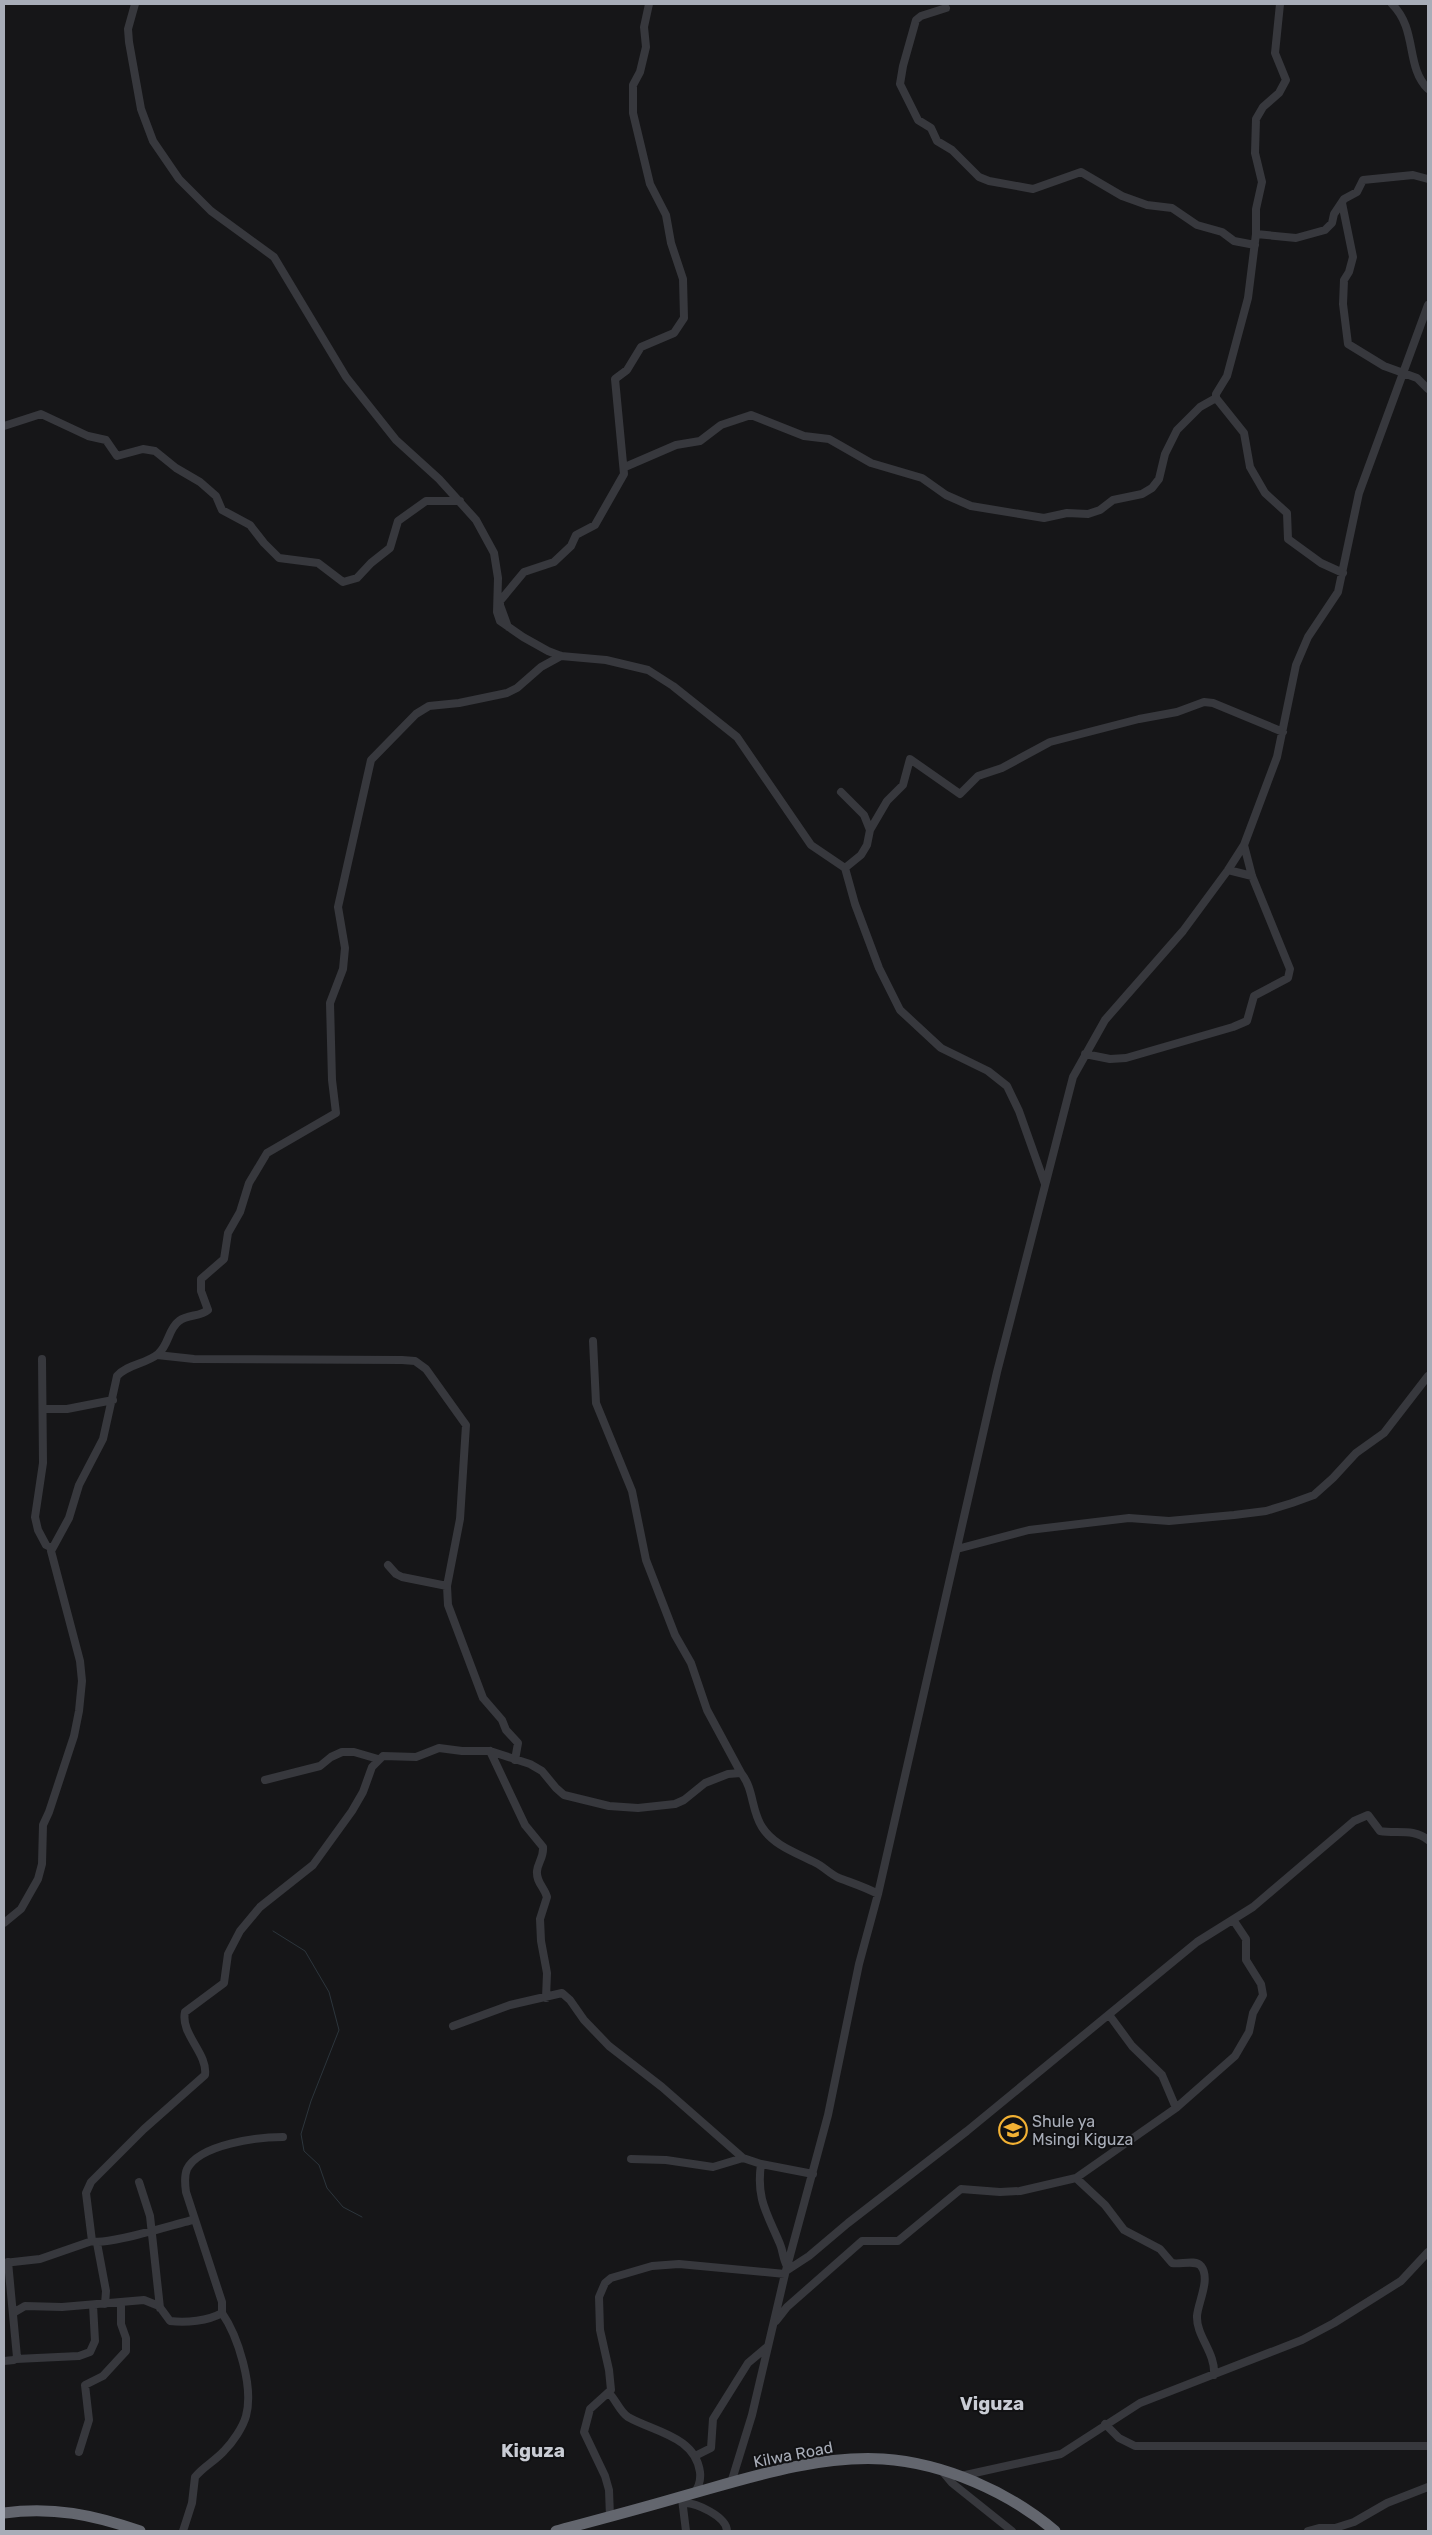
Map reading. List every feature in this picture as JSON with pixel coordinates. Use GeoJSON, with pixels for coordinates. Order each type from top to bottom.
{"type":"FeatureCollection","features":[{"type":"Feature","properties":{"kind":"highway","name":"Kilwa Road"},"geometry":{"type":"LineString","coordinates":[[556,2531],[571,2529],[610,2517],[682,2500],[694,2493],[731,2483],[830,2461],[881,2459],[907,2462],[960,2476],[1024,2508],[1055,2531]]}},
{"type":"Feature","properties":{"kind":"highway"},"geometry":{"type":"LineString","coordinates":[[4,2514],[32,2510],[77,2513],[140,2531]]}},
{"type":"Feature","properties":{"kind":"street"},"geometry":{"type":"LineString","coordinates":[[136,4],[128,29],[132,62],[146,128],[158,150],[179,179],[211,211],[274,257],[346,377],[396,440],[460,501],[476,520],[491,545],[498,578],[497,612],[500,621],[548,651],[562,656],[596,658],[635,665],[648,670],[673,686],[737,737],[812,845],[845,868],[879,968],[900,1010],[941,1048],[988,1071],[1007,1086],[1020,1111],[1045,1184]]}},
{"type":"Feature","properties":{"kind":"street"},"geometry":{"type":"LineString","coordinates":[[508,627],[500,601],[524,572],[554,562],[571,546],[576,535],[597,523],[624,474],[625,467],[618,394],[614,381],[628,370],[641,347],[674,333],[684,318],[683,280],[671,243],[666,215],[649,181],[633,113],[634,86],[640,72],[646,47],[644,27],[650,4]]}},
{"type":"Feature","properties":{"kind":"street"},"geometry":{"type":"LineString","coordinates":[[625,467],[676,445],[700,441],[721,425],[752,415],[804,436],[829,439],[871,463],[922,478],[946,495],[971,506],[1046,518],[1067,513],[1088,514],[1100,510],[1113,500],[1142,494],[1152,488],[1159,479],[1165,454],[1177,430],[1200,407],[1216,398],[1227,376],[1248,298],[1256,234],[1256,209],[1262,182],[1255,153],[1256,119],[1263,107],[1279,93],[1286,80],[1275,53],[1280,4]]}},
{"type":"Feature","properties":{"kind":"street"},"geometry":{"type":"LineString","coordinates":[[1392,4],[1407,24],[1418,74],[1428,89]]}},
{"type":"Feature","properties":{"kind":"street"},"geometry":{"type":"LineString","coordinates":[[946,8],[921,16],[916,20],[900,84],[918,120],[931,128],[937,141],[952,150],[979,177],[1032,189],[1081,172],[1128,198],[1148,205],[1172,208],[1197,226],[1222,232],[1234,241],[1255,245]]}},
{"type":"Feature","properties":{"kind":"street"},"geometry":{"type":"LineString","coordinates":[[1256,234],[1296,238],[1325,230],[1332,223],[1334,212],[1345,198],[1358,192],[1363,180],[1413,176],[1428,179]]}},
{"type":"Feature","properties":{"kind":"street"},"geometry":{"type":"LineString","coordinates":[[1342,203],[1353,257],[1349,272],[1344,280],[1343,304],[1348,344],[1384,366],[1417,378],[1428,389]]}},
{"type":"Feature","properties":{"kind":"street"},"geometry":{"type":"LineString","coordinates":[[731,2483],[752,2415],[767,2347],[840,2061],[859,1964],[878,1894],[997,1372],[1073,1077],[1105,1020],[1168,951],[1228,870],[1244,844],[1267,787],[1283,732],[1292,680],[1302,650],[1338,592],[1359,493],[1428,305]]}},
{"type":"Feature","properties":{"kind":"street"},"geometry":{"type":"LineString","coordinates":[[1216,398],[1244,433],[1250,467],[1265,493],[1287,513],[1288,539],[1321,563],[1343,574]]}},
{"type":"Feature","properties":{"kind":"street"},"geometry":{"type":"LineString","coordinates":[[4,426],[41,414],[88,436],[106,440],[117,456],[142,450],[155,451],[176,468],[200,482],[216,496],[222,510],[250,525],[279,558],[318,563],[343,582],[357,578],[371,562],[390,548],[398,521],[406,514],[417,509],[426,501],[460,501]]}},
{"type":"Feature","properties":{"kind":"street"},"geometry":{"type":"LineString","coordinates":[[4,1922],[21,1909],[38,1879],[42,1859],[43,1825],[74,1736],[82,1681],[80,1661],[63,1602],[52,1548],[69,1518],[79,1486],[101,1443],[113,1400],[116,1381],[120,1373],[157,1355],[166,1345],[176,1322],[185,1317],[208,1310],[201,1291],[201,1279],[219,1266],[224,1259],[228,1232],[240,1212],[249,1183],[267,1153],[336,1114],[332,1080],[330,1003],[343,969],[345,948],[338,907],[371,760],[378,749],[416,714],[429,706],[459,703],[507,693],[517,688],[541,667],[562,656]]}},
{"type":"Feature","properties":{"kind":"street"},"geometry":{"type":"LineString","coordinates":[[845,868],[864,850],[870,830],[888,798],[903,785],[910,759],[960,794],[978,776],[1002,768],[1050,742],[1140,719],[1177,712],[1204,702],[1213,703],[1283,732]]}},
{"type":"Feature","properties":{"kind":"street"},"geometry":{"type":"LineString","coordinates":[[841,792],[864,815],[870,830]]}},
{"type":"Feature","properties":{"kind":"street"},"geometry":{"type":"LineString","coordinates":[[1085,1054],[1110,1059],[1126,1058],[1233,1027],[1247,1021],[1252,1000],[1258,993],[1288,978],[1290,969],[1252,876],[1244,844]]}},
{"type":"Feature","properties":{"kind":"street"},"geometry":{"type":"LineString","coordinates":[[1228,870],[1252,876]]}},
{"type":"Feature","properties":{"kind":"street"},"geometry":{"type":"LineString","coordinates":[[593,1341],[596,1403],[632,1491],[646,1560],[676,1635],[690,1663],[707,1710],[751,1789],[759,1822],[774,1839],[796,1854],[817,1863],[838,1878],[856,1883],[878,1894]]}},
{"type":"Feature","properties":{"kind":"street"},"geometry":{"type":"LineString","coordinates":[[157,1355],[194,1359],[402,1360],[421,1364],[464,1421],[467,1430],[462,1464],[458,1536],[447,1586],[448,1605],[483,1698],[518,1743],[514,1760]]}},
{"type":"Feature","properties":{"kind":"street"},"geometry":{"type":"LineString","coordinates":[[42,1359],[42,1475],[35,1517],[38,1530],[46,1545],[52,1548]]}},
{"type":"Feature","properties":{"kind":"street"},"geometry":{"type":"LineString","coordinates":[[956,1549],[1029,1530],[1129,1518],[1169,1521],[1234,1515],[1266,1510],[1292,1503],[1314,1494],[1333,1478],[1356,1453],[1384,1433],[1428,1376]]}},
{"type":"Feature","properties":{"kind":"street"},"geometry":{"type":"LineString","coordinates":[[43,1409],[67,1409],[113,1400]]}},
{"type":"Feature","properties":{"kind":"street"},"geometry":{"type":"LineString","coordinates":[[388,1564],[402,1578],[447,1586]]}},
{"type":"Feature","properties":{"kind":"street"},"geometry":{"type":"LineString","coordinates":[[265,1780],[320,1766],[331,1757],[342,1752],[354,1752],[378,1759],[386,1756],[421,1756],[439,1748],[462,1751],[490,1751],[530,1764],[542,1771],[564,1794],[608,1806],[638,1808],[675,1804],[684,1800],[705,1782],[728,1774],[741,1773]]}},
{"type":"Feature","properties":{"kind":"street"},"geometry":{"type":"LineString","coordinates":[[490,1751],[525,1825],[543,1848],[542,1858],[537,1870],[538,1881],[547,1897],[540,1918],[547,1973],[546,1998]]}},
{"type":"Feature","properties":{"kind":"street"},"geometry":{"type":"LineString","coordinates":[[105,2304],[106,2291],[86,2193],[91,2182],[144,2129],[204,2075],[203,2062],[184,2022],[185,2012],[224,1983],[228,1954],[240,1931],[260,1907],[301,1876],[318,1859],[352,1810],[378,1759]]}},
{"type":"Feature","properties":{"kind":"street"},"geometry":{"type":"LineString","coordinates":[[610,2517],[609,2490],[605,2476],[584,2432],[586,2417],[590,2410],[609,2393],[611,2387],[600,2330],[599,2297],[605,2283],[610,2278],[652,2266],[679,2264],[786,2271],[809,2256],[1110,2016],[1197,1942],[1234,1921],[1349,1824],[1364,1816],[1371,1817],[1380,1831],[1422,1835],[1428,1840]]}},
{"type":"Feature","properties":{"kind":"street"},"geometry":{"type":"LineString","coordinates":[[774,2323],[787,2307],[862,2241],[898,2241],[961,2189],[1000,2192],[1020,2191],[1076,2178],[1176,2108],[1236,2056],[1249,2032],[1253,2013],[1263,1995],[1261,1984],[1246,1960],[1246,1938],[1234,1921]]}},
{"type":"Feature","properties":{"kind":"street"},"geometry":{"type":"LineString","coordinates":[[453,2026],[510,2005],[562,1993],[566,1995],[584,2020],[609,2046],[662,2087],[743,2158],[761,2164],[812,2174]]}},
{"type":"Feature","properties":{"kind":"street"},"geometry":{"type":"LineString","coordinates":[[1110,2016],[1132,2046],[1162,2075],[1176,2108]]}},
{"type":"Feature","properties":{"kind":"street"},"geometry":{"type":"LineString","coordinates":[[183,2531],[192,2503],[195,2476],[224,2452],[241,2428],[248,2409],[246,2383],[238,2345],[231,2326],[222,2313],[222,2302],[194,2220],[184,2183],[187,2169],[208,2152],[248,2139],[283,2137]]}},
{"type":"Feature","properties":{"kind":"street"},"geometry":{"type":"LineString","coordinates":[[631,2159],[666,2160],[713,2167],[743,2158]]}},
{"type":"Feature","properties":{"kind":"street"},"geometry":{"type":"LineString","coordinates":[[761,2164],[759,2178],[761,2205],[780,2244],[786,2271]]}},
{"type":"Feature","properties":{"kind":"street"},"geometry":{"type":"LineString","coordinates":[[1076,2178],[1105,2205],[1130,2234],[1151,2243],[1172,2263],[1196,2263],[1201,2266],[1204,2282],[1197,2317],[1213,2360],[1214,2375]]}},
{"type":"Feature","properties":{"kind":"street"},"geometry":{"type":"LineString","coordinates":[[139,2182],[150,2216],[150,2230],[160,2308]]}},
{"type":"Feature","properties":{"kind":"street"},"geometry":{"type":"LineString","coordinates":[[16,2359],[13,2313],[6,2262],[40,2259],[95,2242],[194,2220]]}},
{"type":"Feature","properties":{"kind":"street"},"geometry":{"type":"LineString","coordinates":[[960,2476],[1061,2454],[1128,2408],[1164,2392],[1214,2375],[1302,2340],[1334,2323],[1401,2281],[1428,2252]]}},
{"type":"Feature","properties":{"kind":"street"},"geometry":{"type":"LineString","coordinates":[[13,2313],[25,2306],[93,2305],[144,2300],[152,2302],[160,2308],[167,2318],[176,2322],[216,2317],[222,2313]]}},
{"type":"Feature","properties":{"kind":"street"},"geometry":{"type":"LineString","coordinates":[[80,2452],[89,2420],[85,2385],[103,2376],[118,2362],[126,2351],[126,2338],[120,2324],[122,2303]]}},
{"type":"Feature","properties":{"kind":"street"},"geometry":{"type":"LineString","coordinates":[[4,2361],[79,2356],[90,2352],[95,2341],[93,2305]]}},
{"type":"Feature","properties":{"kind":"street"},"geometry":{"type":"LineString","coordinates":[[695,2456],[711,2448],[713,2419],[748,2363],[767,2347]]}},
{"type":"Feature","properties":{"kind":"street"},"geometry":{"type":"LineString","coordinates":[[609,2393],[625,2414],[684,2444],[695,2456],[700,2484],[694,2493]]}},
{"type":"Feature","properties":{"kind":"street"},"geometry":{"type":"LineString","coordinates":[[1104,2424],[1119,2438],[1135,2446],[1428,2446]]}},
{"type":"Feature","properties":{"kind":"street"},"geometry":{"type":"LineString","coordinates":[[942,2471],[952,2483],[1012,2531]]}},
{"type":"Feature","properties":{"kind":"street"},"geometry":{"type":"LineString","coordinates":[[1308,2531],[1319,2528],[1335,2528],[1354,2522],[1387,2502],[1428,2487]]}},
{"type":"Feature","properties":{"kind":"street"},"geometry":{"type":"LineString","coordinates":[[686,2531],[682,2500],[696,2504],[723,2521],[727,2526],[727,2531]]}},
{"type":"Feature","properties":{"kind":"waterway"},"geometry":{"type":"LineString","coordinates":[[273,1931],[305,1951],[329,1992],[339,2030],[311,2101],[301,2134],[304,2151],[319,2165],[327,2188],[343,2207],[362,2217]]}},
{"type":"Feature","properties":{"kind":"place","name":"Shule ya Msingi Kiguza"},"geometry":{"type":"Point","coordinates":[1013,2130]}},
{"type":"Feature","properties":{"kind":"district","name":"Viguza"},"geometry":{"type":"Point","coordinates":[992,2403]}},
{"type":"Feature","properties":{"kind":"district","name":"Kiguza"},"geometry":{"type":"Point","coordinates":[533,2450]}}]}
